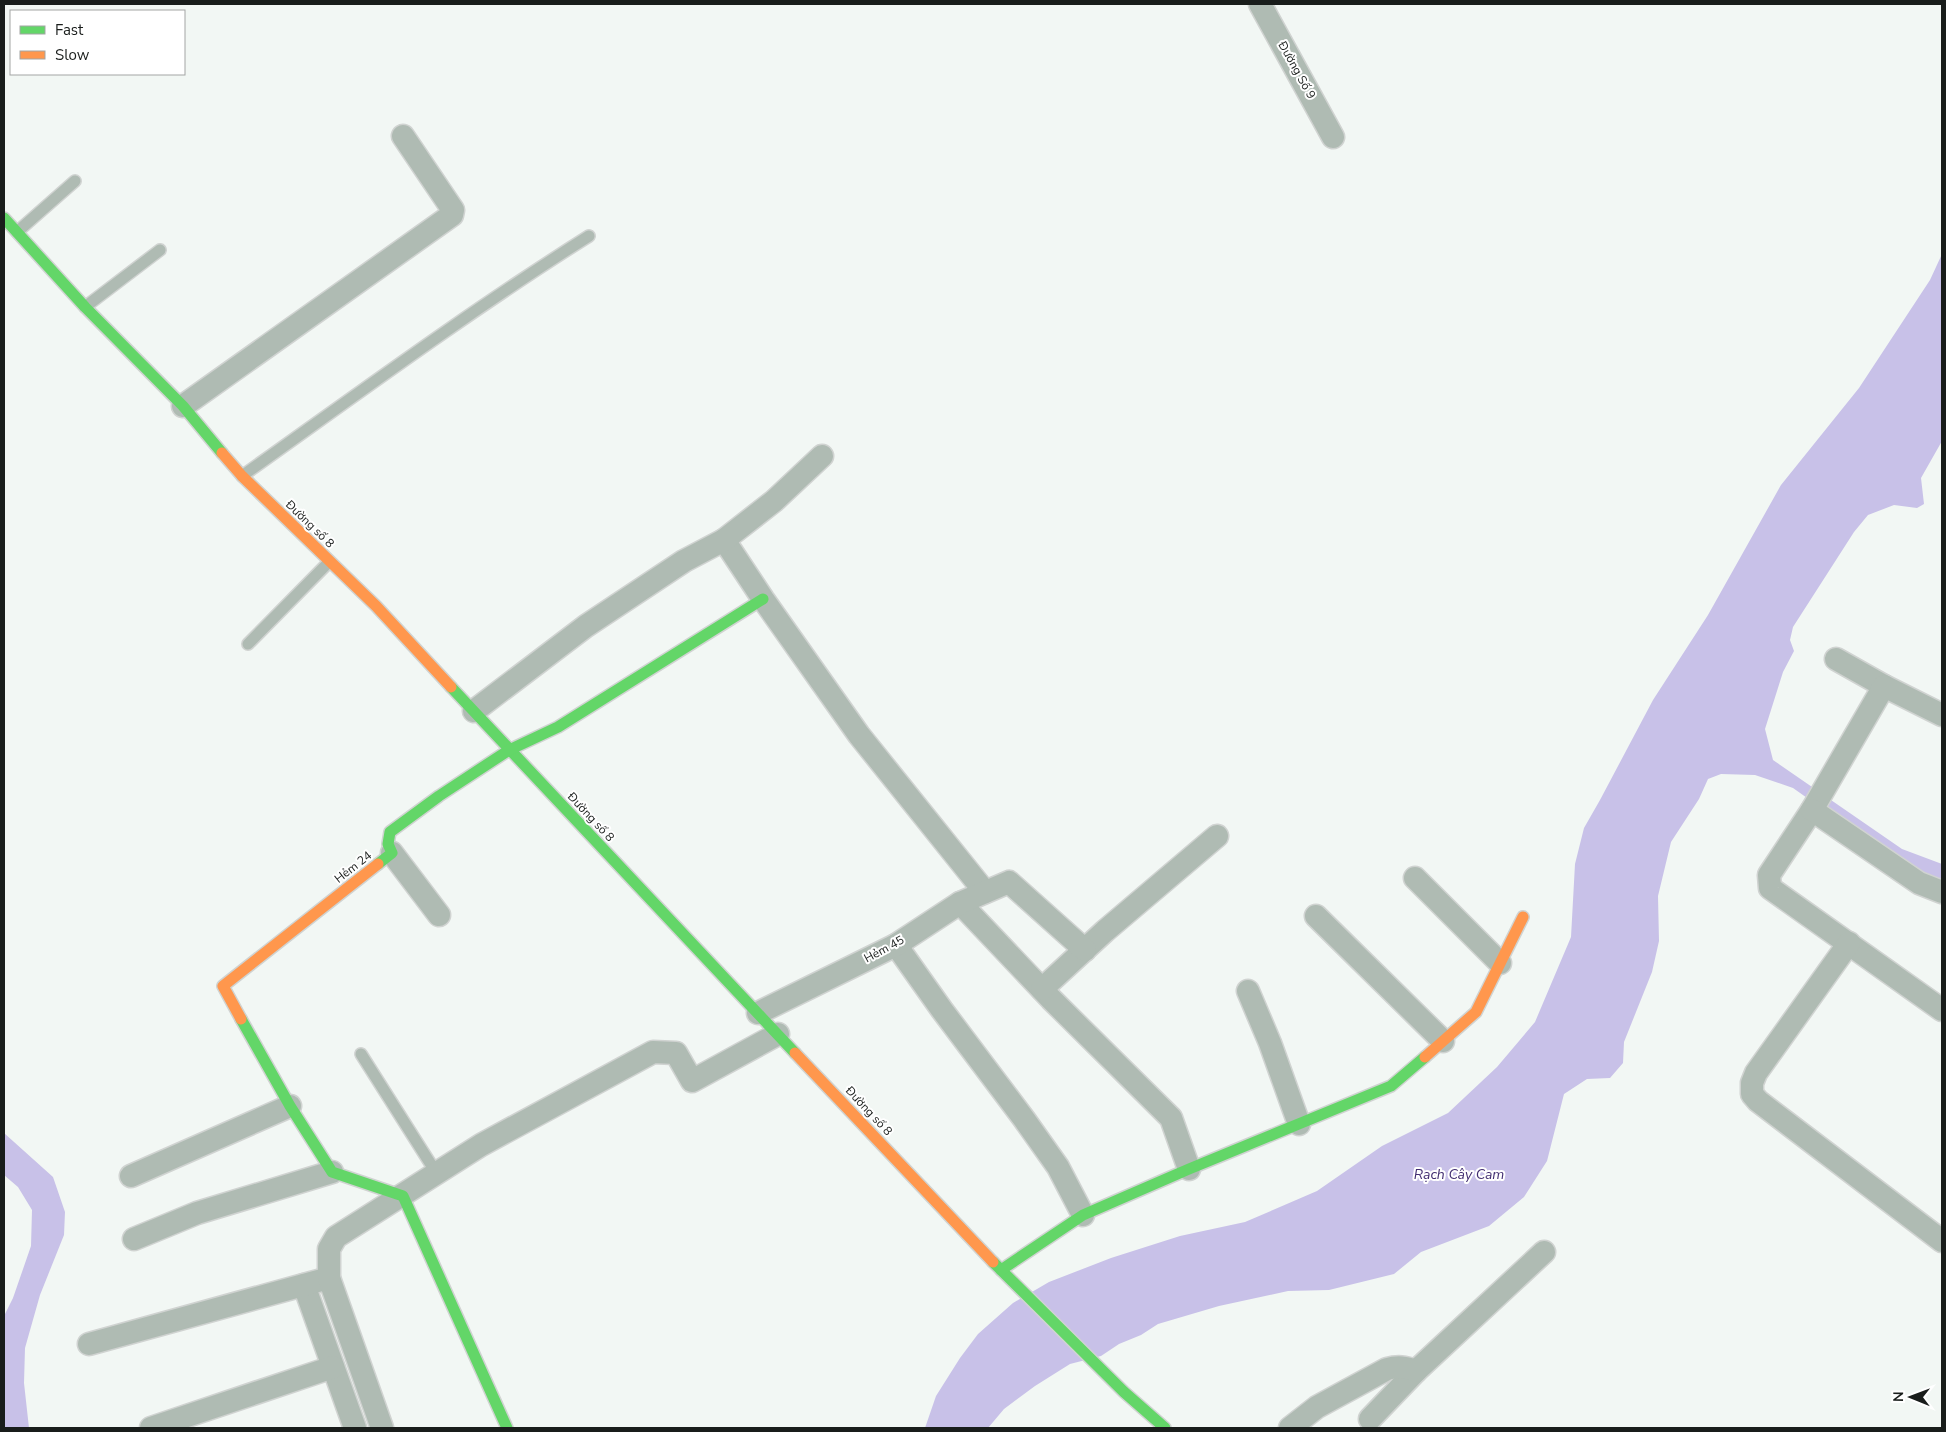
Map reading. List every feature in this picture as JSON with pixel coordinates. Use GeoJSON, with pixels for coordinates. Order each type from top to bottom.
{"type":"FeatureCollection","features":[{"type":"Feature","properties":{"kind":"street","name":"Đường Số 9"},"geometry":{"type":"LineString","coordinates":[[1260,4],[1333,137]]}},
{"type":"Feature","properties":{"kind":"street"},"geometry":{"type":"LineString","coordinates":[[183,406],[452,215],[453,210],[404,136]]}},
{"type":"Feature","properties":{"kind":"street","name":"Đường số 8"},"geometry":{"type":"LineString","coordinates":[[4,218],[85,308],[183,406],[242,476],[376,606],[509,750],[1001,1270],[1124,1392],[1165,1428]]}},
{"type":"Feature","properties":{"kind":"street"},"geometry":{"type":"LineString","coordinates":[[474,711],[594,621],[684,560],[724,540],[774,501],[822,456]]}},
{"type":"Feature","properties":{"kind":"street"},"geometry":{"type":"LineString","coordinates":[[724,540],[763,599],[859,735],[985,892]]}},
{"type":"Feature","properties":{"kind":"street"},"geometry":{"type":"LineString","coordinates":[[509,750],[558,727],[763,599]]}},
{"type":"Feature","properties":{"kind":"street"},"geometry":{"type":"LineString","coordinates":[[1836,659],[1942,715]]}},
{"type":"Feature","properties":{"kind":"street"},"geometry":{"type":"LineString","coordinates":[[1884,686],[1828,784],[1769,875],[1770,888],[1942,1010]]}},
{"type":"Feature","properties":{"kind":"street","name":"Hẻm 24"},"geometry":{"type":"LineString","coordinates":[[290,1106],[223,986],[392,853],[388,844],[390,832],[509,750]]}},
{"type":"Feature","properties":{"kind":"street"},"geometry":{"type":"LineString","coordinates":[[1812,810],[1920,883],[1942,892]]}},
{"type":"Feature","properties":{"kind":"street"},"geometry":{"type":"LineString","coordinates":[[1042,989],[1217,836]]}},
{"type":"Feature","properties":{"kind":"street"},"geometry":{"type":"LineString","coordinates":[[392,853],[440,915]]}},
{"type":"Feature","properties":{"kind":"street"},"geometry":{"type":"LineString","coordinates":[[1415,878],[1500,962]]}},
{"type":"Feature","properties":{"kind":"street","name":"Hẻm 45"},"geometry":{"type":"LineString","coordinates":[[758,1013],[896,945],[960,903],[1009,882],[1085,950]]}},
{"type":"Feature","properties":{"kind":"street"},"geometry":{"type":"LineString","coordinates":[[960,903],[1042,989],[1171,1118],[1190,1169]]}},
{"type":"Feature","properties":{"kind":"street"},"geometry":{"type":"LineString","coordinates":[[1316,916],[1442,1041]]}},
{"type":"Feature","properties":{"kind":"street"},"geometry":{"type":"LineString","coordinates":[[1001,1270],[1083,1215],[1391,1086],[1476,1012],[1523,917]]}},
{"type":"Feature","properties":{"kind":"street"},"geometry":{"type":"LineString","coordinates":[[1848,944],[1756,1074],[1752,1083],[1752,1094],[1758,1101],[1942,1241]]}},
{"type":"Feature","properties":{"kind":"street"},"geometry":{"type":"LineString","coordinates":[[896,945],[1058,1168],[1083,1215]]}},
{"type":"Feature","properties":{"kind":"street"},"geometry":{"type":"LineString","coordinates":[[1248,991],[1270,1044],[1298,1124]]}},
{"type":"Feature","properties":{"kind":"street"},"geometry":{"type":"LineString","coordinates":[[382,1428],[329,1278],[329,1249],[336,1238],[481,1144],[652,1052],[676,1052],[692,1081],[778,1034]]}},
{"type":"Feature","properties":{"kind":"street"},"geometry":{"type":"LineString","coordinates":[[130,1176],[290,1106],[332,1172]]}},
{"type":"Feature","properties":{"kind":"street"},"geometry":{"type":"LineString","coordinates":[[134,1239],[197,1213],[332,1172],[403,1196],[507,1428]]}},
{"type":"Feature","properties":{"kind":"street"},"geometry":{"type":"LineString","coordinates":[[1370,1418],[1416,1371],[1544,1252]]}},
{"type":"Feature","properties":{"kind":"street"},"geometry":{"type":"LineString","coordinates":[[90,1344],[329,1278]]}},
{"type":"Feature","properties":{"kind":"street"},"geometry":{"type":"LineString","coordinates":[[304,1285],[355,1428]]}},
{"type":"Feature","properties":{"kind":"street"},"geometry":{"type":"LineString","coordinates":[[1290,1428],[1317,1406],[1387,1369],[1396,1366],[1416,1371]]}},
{"type":"Feature","properties":{"kind":"street"},"geometry":{"type":"LineString","coordinates":[[152,1428],[333,1367]]}},
{"type":"Feature","properties":{"kind":"lane"},"geometry":{"type":"LineString","coordinates":[[17,232],[75,181]]}},
{"type":"Feature","properties":{"kind":"lane"},"geometry":{"type":"LineString","coordinates":[[242,476],[450,329],[589,236]]}},
{"type":"Feature","properties":{"kind":"lane"},"geometry":{"type":"LineString","coordinates":[[85,308],[160,250]]}},
{"type":"Feature","properties":{"kind":"lane"},"geometry":{"type":"LineString","coordinates":[[248,644],[329,562]]}},
{"type":"Feature","properties":{"kind":"lane"},"geometry":{"type":"LineString","coordinates":[[361,1054],[437,1174]]}},
{"type":"Feature","properties":{"kind":"water","name":"Rạch Cây Cam"},"geometry":{"type":"Polygon","coordinates":[[[1942,254],[1942,441],[1921,478],[1924,504],[1917,508],[1894,505],[1868,515],[1854,532],[1793,627],[1790,640],[1794,651],[1783,672],[1765,729],[1773,760],[1902,849],[1942,864],[1942,884],[1912,872],[1793,788],[1755,775],[1721,774],[1708,779],[1699,799],[1671,842],[1658,896],[1659,941],[1652,972],[1624,1042],[1623,1063],[1610,1078],[1587,1079],[1564,1094],[1547,1161],[1524,1197],[1489,1226],[1421,1252],[1394,1274],[1329,1290],[1288,1291],[1219,1306],[1158,1324],[1141,1335],[1119,1344],[1101,1356],[1070,1364],[1035,1386],[1004,1409],[988,1428],[925,1428],[936,1396],[960,1358],[978,1334],[1013,1303],[1049,1282],[1111,1258],[1180,1236],[1245,1222],[1317,1191],[1382,1146],[1448,1113],[1497,1067],[1535,1022],[1571,937],[1575,864],[1584,828],[1653,700],[1708,615],[1781,485],[1859,388],[1930,280],[1942,254]]]}},
{"type":"Feature","properties":{"kind":"water"},"geometry":{"type":"Polygon","coordinates":[[[4,1133],[53,1177],[65,1212],[64,1235],[40,1295],[25,1348],[24,1383],[29,1428],[4,1428],[4,1316],[13,1298],[31,1246],[32,1210],[18,1187],[4,1175],[4,1133]]]}},
{"type":"Feature","properties":{"kind":"traffic: fast"},"geometry":{"type":"LineString","coordinates":[[4,218],[85,307],[183,406],[222,453]]}},
{"type":"Feature","properties":{"kind":"traffic: fast"},"geometry":{"type":"LineString","coordinates":[[378,864],[392,853],[388,844],[390,832],[439,796],[509,750],[558,727],[763,599]]}},
{"type":"Feature","properties":{"kind":"traffic: fast"},"geometry":{"type":"LineString","coordinates":[[451,687],[795,1053]]}},
{"type":"Feature","properties":{"kind":"traffic: fast"},"geometry":{"type":"LineString","coordinates":[[241,1019],[290,1106],[332,1172],[403,1196],[507,1428]]}},
{"type":"Feature","properties":{"kind":"traffic: fast"},"geometry":{"type":"LineString","coordinates":[[1001,1270],[1083,1215],[1391,1086],[1425,1057]]}},
{"type":"Feature","properties":{"kind":"traffic: fast"},"geometry":{"type":"LineString","coordinates":[[993,1262],[1124,1392],[1165,1428]]}},
{"type":"Feature","properties":{"kind":"traffic: slow"},"geometry":{"type":"LineString","coordinates":[[222,453],[242,476],[376,606],[451,687]]}},
{"type":"Feature","properties":{"kind":"traffic: slow"},"geometry":{"type":"LineString","coordinates":[[241,1019],[223,986],[378,864]]}},
{"type":"Feature","properties":{"kind":"traffic: slow"},"geometry":{"type":"LineString","coordinates":[[1425,1057],[1476,1012],[1523,917]]}},
{"type":"Feature","properties":{"kind":"traffic: slow"},"geometry":{"type":"LineString","coordinates":[[795,1053],[993,1262]]}}]}
